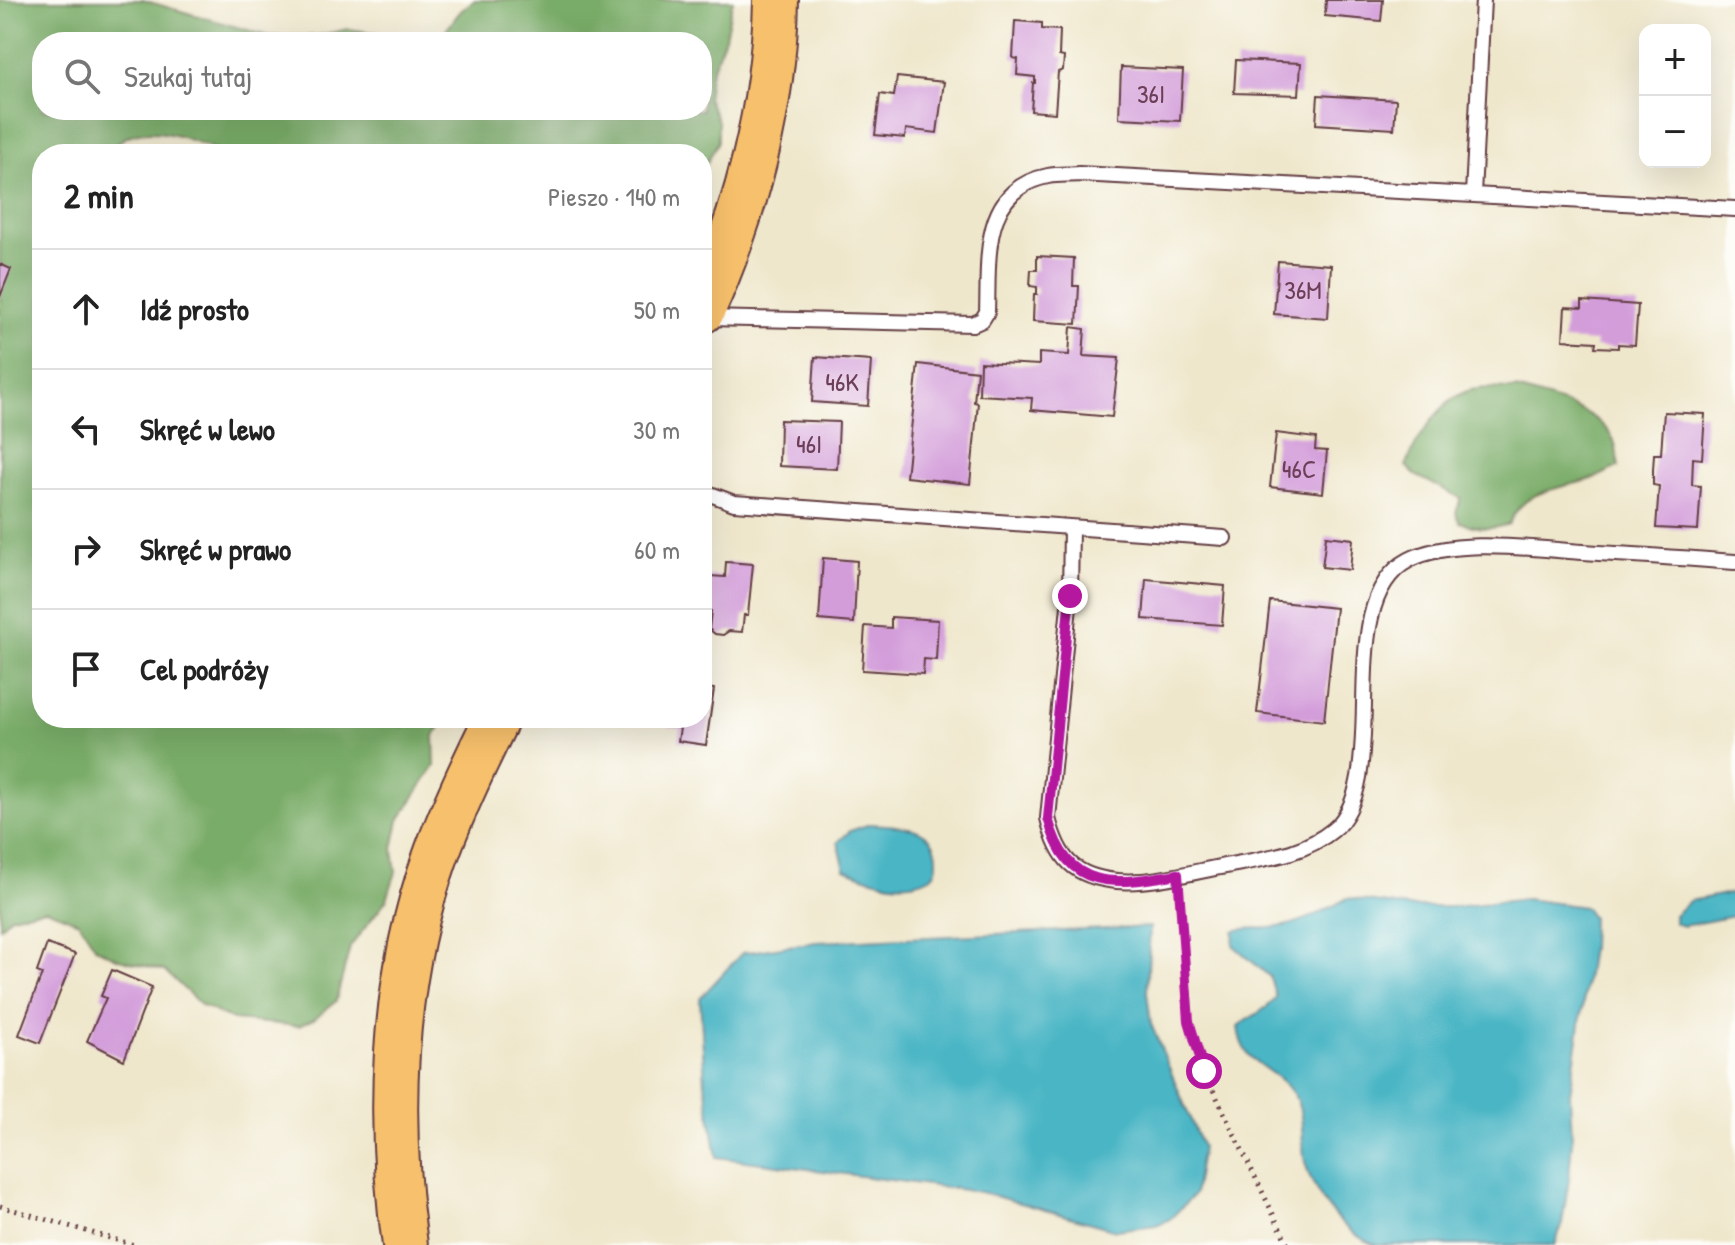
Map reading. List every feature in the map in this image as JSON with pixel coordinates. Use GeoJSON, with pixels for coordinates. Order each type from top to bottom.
{"type":"FeatureCollection","features":[{"type":"Feature","properties":{"kind":"main road"},"geometry":{"type":"LineString","coordinates":[[712,284],[741,207],[764,118],[772,69],[776,0]]}},
{"type":"Feature","properties":{"kind":"main road"},"geometry":{"type":"LineString","coordinates":[[405,1245],[397,1145],[396,1055],[408,956],[433,862],[448,821],[492,728]]}},
{"type":"Feature","properties":{"kind":"lane"},"geometry":{"type":"LineString","coordinates":[[1473,194],[1483,0]]}},
{"type":"Feature","properties":{"kind":"lane"},"geometry":{"type":"LineString","coordinates":[[712,318],[973,324],[982,320],[987,312],[992,231],[1000,208],[1005,200],[1027,183],[1048,175],[1079,174],[1735,209]]}},
{"type":"Feature","properties":{"kind":"lane"},"geometry":{"type":"LineString","coordinates":[[712,495],[734,503],[1224,538]]}},
{"type":"Feature","properties":{"kind":"lane"},"geometry":{"type":"LineString","coordinates":[[1071,528],[1070,596],[1048,818],[1054,842],[1079,871],[1096,879],[1131,882],[1301,850],[1335,829],[1350,810],[1359,779],[1369,627],[1378,597],[1391,576],[1408,561],[1436,550],[1500,547],[1735,562]]}},
{"type":"Feature","properties":{"kind":"path"},"geometry":{"type":"LineString","coordinates":[[1178,874],[1189,1021],[1204,1071],[1288,1245]]}},
{"type":"Feature","properties":{"kind":"path"},"geometry":{"type":"LineString","coordinates":[[0,1206],[134,1245]]}},
{"type":"Feature","properties":{"kind":"green space"},"geometry":{"type":"Polygon","coordinates":[[[0,0],[143,0],[254,32],[32,32],[32,120],[712,120],[712,108],[718,121],[718,141],[712,153],[712,144],[201,144],[163,133],[147,132],[132,135],[117,144],[32,144],[32,728],[439,728],[434,736],[435,766],[399,820],[393,849],[396,872],[387,899],[350,947],[336,1001],[314,1019],[299,1026],[233,1020],[201,1005],[165,971],[119,959],[96,948],[79,922],[46,909],[11,916],[0,927],[0,0]]]}},
{"type":"Feature","properties":{"kind":"green space"},"geometry":{"type":"Polygon","coordinates":[[[475,0],[733,0],[725,37],[712,70],[712,32],[444,32],[458,14],[475,0]]]}},
{"type":"Feature","properties":{"kind":"green space"},"geometry":{"type":"Polygon","coordinates":[[[348,29],[370,32],[334,32],[348,29]]]}},
{"type":"Feature","properties":{"kind":"green space"},"geometry":{"type":"Polygon","coordinates":[[[1476,389],[1516,389],[1571,406],[1596,420],[1607,429],[1614,441],[1619,466],[1595,478],[1534,496],[1524,503],[1509,524],[1484,528],[1460,522],[1456,513],[1461,498],[1415,475],[1406,466],[1430,423],[1455,397],[1476,389]]]}},
{"type":"Feature","properties":{"kind":"water"},"geometry":{"type":"Polygon","coordinates":[[[870,824],[914,829],[931,840],[936,849],[934,874],[920,881],[898,883],[875,880],[845,869],[838,842],[850,831],[870,824]]]}},
{"type":"Feature","properties":{"kind":"water"},"geometry":{"type":"Polygon","coordinates":[[[1735,892],[1735,916],[1683,926],[1674,923],[1674,915],[1690,901],[1735,892]]]}},
{"type":"Feature","properties":{"kind":"water"},"geometry":{"type":"Polygon","coordinates":[[[1348,898],[1407,907],[1453,907],[1526,899],[1584,907],[1592,918],[1591,947],[1570,1094],[1572,1139],[1569,1179],[1562,1224],[1555,1245],[1375,1245],[1341,1222],[1315,1188],[1305,1162],[1300,1111],[1294,1095],[1278,1077],[1252,1058],[1240,1040],[1238,1026],[1276,998],[1270,977],[1233,945],[1234,931],[1272,928],[1297,922],[1348,898]]]}},
{"type":"Feature","properties":{"kind":"water"},"geometry":{"type":"Polygon","coordinates":[[[1150,927],[1147,992],[1151,1024],[1202,1147],[1194,1195],[1170,1219],[1156,1225],[1116,1230],[980,1192],[717,1157],[705,1084],[700,998],[742,953],[816,942],[1150,927]]]}},
{"type":"Feature","properties":{"kind":"building"},"geometry":{"type":"Polygon","coordinates":[[[1326,0],[1383,0],[1381,21],[1325,16],[1326,0]]]}},
{"type":"Feature","properties":{"kind":"building"},"geometry":{"type":"Polygon","coordinates":[[[1015,21],[1042,23],[1042,29],[1060,30],[1059,56],[1064,57],[1063,70],[1058,72],[1055,113],[1031,111],[1035,77],[1017,75],[1018,59],[1013,58],[1015,21]]]}},
{"type":"Feature","properties":{"kind":"building"},"geometry":{"type":"Polygon","coordinates":[[[1236,60],[1301,63],[1299,95],[1234,93],[1236,60]]]}},
{"type":"Feature","properties":{"kind":"building"},"geometry":{"type":"Polygon","coordinates":[[[1121,67],[1183,70],[1180,121],[1119,118],[1121,67]]]}},
{"type":"Feature","properties":{"kind":"building"},"geometry":{"type":"Polygon","coordinates":[[[897,77],[944,82],[937,133],[906,129],[905,138],[875,135],[880,94],[894,96],[897,77]]]}},
{"type":"Feature","properties":{"kind":"building"},"geometry":{"type":"Polygon","coordinates":[[[1318,95],[1396,100],[1394,129],[1316,124],[1318,95]]]}},
{"type":"Feature","properties":{"kind":"building"},"geometry":{"type":"Polygon","coordinates":[[[1037,256],[1074,258],[1073,286],[1079,286],[1077,324],[1033,321],[1037,287],[1030,286],[1031,270],[1037,270],[1037,256]]]}},
{"type":"Feature","properties":{"kind":"building"},"geometry":{"type":"Polygon","coordinates":[[[1278,261],[1331,265],[1328,318],[1274,314],[1278,261]]]}},
{"type":"Feature","properties":{"kind":"building"},"geometry":{"type":"Polygon","coordinates":[[[0,264],[11,269],[0,297],[0,264]]]}},
{"type":"Feature","properties":{"kind":"building"},"geometry":{"type":"Polygon","coordinates":[[[1582,301],[1638,305],[1635,345],[1595,347],[1596,342],[1563,340],[1565,307],[1582,308],[1582,301]]]}},
{"type":"Feature","properties":{"kind":"building"},"geometry":{"type":"Polygon","coordinates":[[[1071,327],[1085,329],[1083,356],[1119,358],[1112,417],[1031,410],[1032,398],[979,395],[980,362],[1039,365],[1039,353],[1069,355],[1071,327]]]}},
{"type":"Feature","properties":{"kind":"building"},"geometry":{"type":"Polygon","coordinates":[[[815,357],[871,361],[868,406],[812,402],[815,357]]]}},
{"type":"Feature","properties":{"kind":"building"},"geometry":{"type":"Polygon","coordinates":[[[918,364],[977,371],[974,402],[978,403],[970,484],[906,477],[918,364]]]}},
{"type":"Feature","properties":{"kind":"building"},"geometry":{"type":"Polygon","coordinates":[[[1664,412],[1705,414],[1702,459],[1693,458],[1692,485],[1701,486],[1698,530],[1656,528],[1659,486],[1653,485],[1654,454],[1661,454],[1664,412]]]}},
{"type":"Feature","properties":{"kind":"building"},"geometry":{"type":"Polygon","coordinates":[[[780,420],[839,422],[837,469],[779,466],[780,420]]]}},
{"type":"Feature","properties":{"kind":"building"},"geometry":{"type":"Polygon","coordinates":[[[1276,433],[1316,438],[1315,450],[1327,451],[1323,493],[1270,487],[1276,433]]]}},
{"type":"Feature","properties":{"kind":"building"},"geometry":{"type":"Polygon","coordinates":[[[1326,536],[1353,539],[1350,570],[1322,567],[1326,536]]]}},
{"type":"Feature","properties":{"kind":"building"},"geometry":{"type":"Polygon","coordinates":[[[823,558],[857,561],[854,623],[819,620],[823,558]]]}},
{"type":"Feature","properties":{"kind":"building"},"geometry":{"type":"Polygon","coordinates":[[[726,562],[753,564],[748,615],[744,615],[742,632],[729,631],[723,635],[712,632],[712,576],[725,577],[726,562]]]}},
{"type":"Feature","properties":{"kind":"building"},"geometry":{"type":"Polygon","coordinates":[[[1146,579],[1225,586],[1222,625],[1143,619],[1146,579]]]}},
{"type":"Feature","properties":{"kind":"building"},"geometry":{"type":"Polygon","coordinates":[[[1270,601],[1336,608],[1324,721],[1257,713],[1270,601]]]}},
{"type":"Feature","properties":{"kind":"building"},"geometry":{"type":"Polygon","coordinates":[[[891,617],[938,620],[936,660],[924,659],[923,674],[862,670],[865,626],[891,628],[891,617]]]}},
{"type":"Feature","properties":{"kind":"building"},"geometry":{"type":"Polygon","coordinates":[[[680,728],[708,728],[706,745],[678,741],[680,728]]]}},
{"type":"Feature","properties":{"kind":"building"},"geometry":{"type":"Polygon","coordinates":[[[47,944],[75,954],[40,1043],[19,1035],[42,974],[37,972],[47,944]]]}},
{"type":"Feature","properties":{"kind":"building"},"geometry":{"type":"Polygon","coordinates":[[[112,970],[152,987],[124,1060],[87,1041],[106,998],[101,996],[112,970]]]}},
{"type":"Feature","properties":{"kind":"route"},"geometry":{"type":"LineString","coordinates":[[1070,596],[1048,818],[1054,842],[1079,871],[1096,879],[1131,882],[1178,874],[1189,1021],[1204,1071]]}}]}
